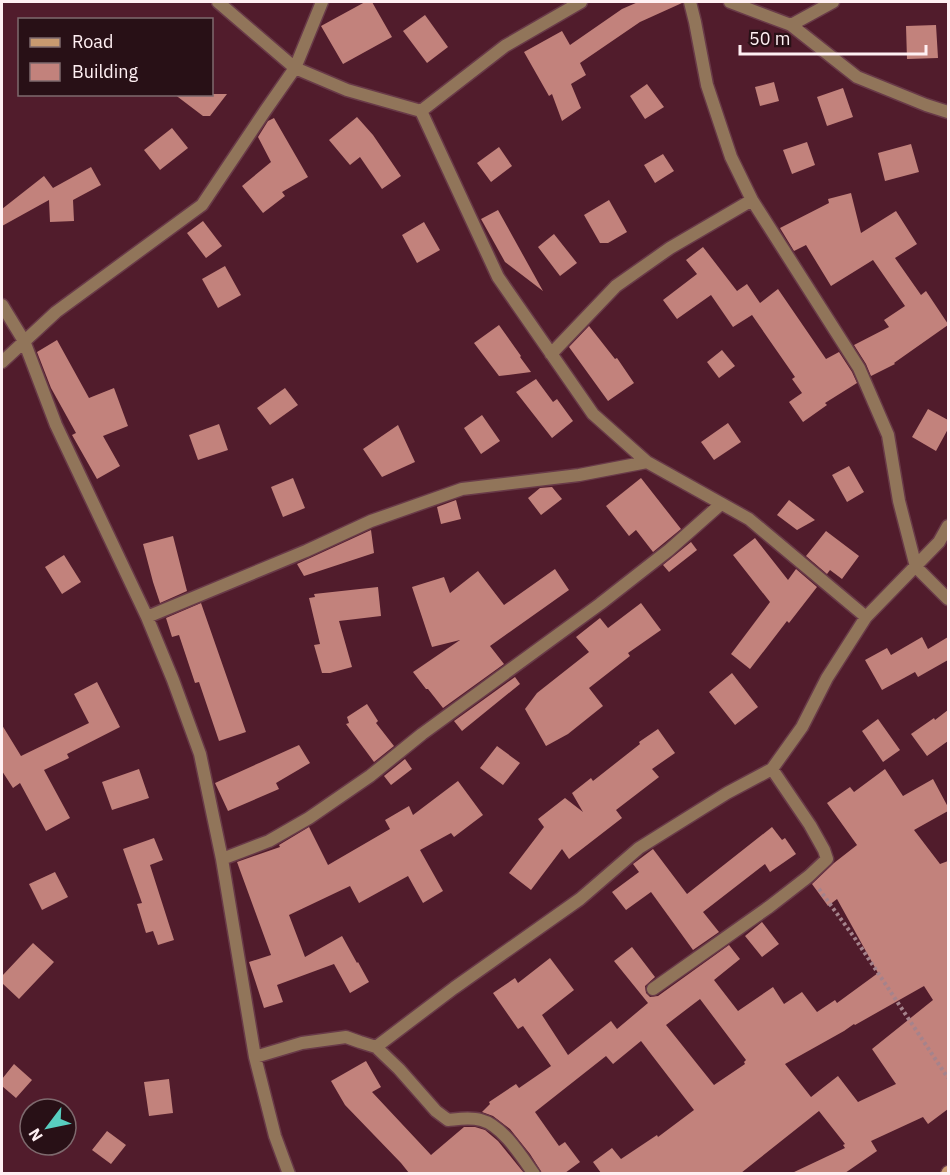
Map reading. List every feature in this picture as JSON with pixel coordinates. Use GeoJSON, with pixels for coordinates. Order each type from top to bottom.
{"type":"FeatureCollection","features":[{"type":"Feature","properties":{"kind":"street"},"geometry":{"type":"LineString","coordinates":[[218,2],[295,68],[347,90],[421,111],[498,277],[593,414],[647,462],[749,519],[866,617]]}},
{"type":"Feature","properties":{"kind":"street"},"geometry":{"type":"LineString","coordinates":[[2,362],[56,312],[202,205],[295,68],[322,2]]}},
{"type":"Feature","properties":{"kind":"street"},"geometry":{"type":"LineString","coordinates":[[421,111],[505,46],[581,2]]}},
{"type":"Feature","properties":{"kind":"street"},"geometry":{"type":"LineString","coordinates":[[690,2],[707,85],[731,157],[752,200],[859,368],[888,435],[899,501],[916,567],[948,599]]}},
{"type":"Feature","properties":{"kind":"street"},"geometry":{"type":"LineString","coordinates":[[730,2],[791,25],[857,77],[948,112]]}},
{"type":"Feature","properties":{"kind":"street"},"geometry":{"type":"LineString","coordinates":[[791,25],[833,2]]}},
{"type":"Feature","properties":{"kind":"street"},"geometry":{"type":"LineString","coordinates":[[551,354],[616,286],[670,248],[752,200]]}},
{"type":"Feature","properties":{"kind":"street"},"geometry":{"type":"LineString","coordinates":[[2,305],[24,342],[56,425],[147,617],[200,754],[222,859],[255,1057],[275,1136],[289,1173]]}},
{"type":"Feature","properties":{"kind":"street"},"geometry":{"type":"LineString","coordinates":[[147,617],[306,551],[371,521],[462,489],[579,475],[647,462]]}},
{"type":"Feature","properties":{"kind":"street"},"geometry":{"type":"LineString","coordinates":[[222,859],[269,841],[309,818],[370,776],[422,734],[600,604],[669,550],[721,504]]}},
{"type":"Feature","properties":{"kind":"street"},"geometry":{"type":"LineString","coordinates":[[376,1047],[454,988],[580,899],[639,848],[727,793],[772,769],[802,727],[827,678],[866,617],[939,542],[948,526]]}},
{"type":"Feature","properties":{"kind":"street"},"geometry":{"type":"LineString","coordinates":[[653,988],[723,940],[809,876],[826,860],[826,855],[810,825],[772,769]]}},
{"type":"Feature","properties":{"kind":"street"},"geometry":{"type":"LineString","coordinates":[[255,1057],[303,1043],[346,1037],[376,1047],[436,1111],[448,1120],[469,1118],[484,1120],[496,1127],[534,1173]]}},
{"type":"Feature","properties":{"kind":"path"},"geometry":{"type":"LineString","coordinates":[[809,876],[854,937],[948,1077]]}},
{"type":"Feature","properties":{"kind":"building"},"geometry":{"type":"Polygon","coordinates":[[[365,2],[372,2],[392,37],[343,64],[321,26],[365,2]]]}},
{"type":"Feature","properties":{"kind":"building"},"geometry":{"type":"Polygon","coordinates":[[[638,2],[682,3],[640,22],[580,63],[586,75],[571,84],[581,108],[562,121],[552,94],[549,96],[524,52],[562,31],[570,45],[622,9],[638,2]]]}},
{"type":"Feature","properties":{"kind":"building"},"geometry":{"type":"Polygon","coordinates":[[[425,15],[448,47],[427,63],[403,31],[425,15]]]}},
{"type":"Feature","properties":{"kind":"building"},"geometry":{"type":"Polygon","coordinates":[[[936,25],[938,58],[907,59],[906,26],[936,25]]]}},
{"type":"Feature","properties":{"kind":"building"},"geometry":{"type":"Polygon","coordinates":[[[774,82],[779,101],[760,106],[755,87],[774,82]]]}},
{"type":"Feature","properties":{"kind":"building"},"geometry":{"type":"Polygon","coordinates":[[[647,84],[664,107],[645,119],[630,96],[647,84]]]}},
{"type":"Feature","properties":{"kind":"building"},"geometry":{"type":"Polygon","coordinates":[[[843,88],[853,117],[827,126],[817,97],[843,88]]]}},
{"type":"Feature","properties":{"kind":"building"},"geometry":{"type":"Polygon","coordinates":[[[227,94],[210,116],[203,116],[177,96],[227,94]]]}},
{"type":"Feature","properties":{"kind":"building"},"geometry":{"type":"Polygon","coordinates":[[[357,117],[373,135],[401,176],[382,189],[360,157],[350,165],[329,140],[357,117]]]}},
{"type":"Feature","properties":{"kind":"building"},"geometry":{"type":"Polygon","coordinates":[[[274,118],[308,177],[282,192],[285,196],[263,213],[242,186],[271,162],[258,137],[268,121],[274,118]]]}},
{"type":"Feature","properties":{"kind":"building"},"geometry":{"type":"Polygon","coordinates":[[[172,128],[188,148],[160,170],[144,150],[172,128]]]}},
{"type":"Feature","properties":{"kind":"building"},"geometry":{"type":"Polygon","coordinates":[[[807,142],[815,165],[792,174],[783,150],[807,142]]]}},
{"type":"Feature","properties":{"kind":"building"},"geometry":{"type":"Polygon","coordinates":[[[911,144],[919,172],[885,181],[878,153],[911,144]]]}},
{"type":"Feature","properties":{"kind":"building"},"geometry":{"type":"Polygon","coordinates":[[[499,147],[512,166],[491,182],[477,163],[499,147]]]}},
{"type":"Feature","properties":{"kind":"building"},"geometry":{"type":"Polygon","coordinates":[[[663,154],[674,171],[655,183],[644,165],[663,154]]]}},
{"type":"Feature","properties":{"kind":"building"},"geometry":{"type":"Polygon","coordinates":[[[91,167],[101,185],[73,200],[74,221],[50,222],[49,200],[2,226],[2,209],[44,176],[53,188],[91,167]]]}},
{"type":"Feature","properties":{"kind":"building"},"geometry":{"type":"Polygon","coordinates":[[[851,193],[861,233],[896,211],[917,244],[895,258],[921,295],[926,291],[948,324],[895,364],[871,376],[854,345],[889,327],[884,320],[905,306],[873,260],[831,286],[806,245],[794,251],[780,228],[829,203],[828,199],[851,193]]]}},
{"type":"Feature","properties":{"kind":"building"},"geometry":{"type":"Polygon","coordinates":[[[609,200],[627,232],[608,243],[600,243],[584,215],[609,200]]]}},
{"type":"Feature","properties":{"kind":"building"},"geometry":{"type":"Polygon","coordinates":[[[498,210],[543,291],[505,262],[481,219],[498,210]]]}},
{"type":"Feature","properties":{"kind":"building"},"geometry":{"type":"Polygon","coordinates":[[[203,221],[222,246],[206,258],[187,233],[203,221]]]}},
{"type":"Feature","properties":{"kind":"building"},"geometry":{"type":"Polygon","coordinates":[[[424,222],[440,250],[417,263],[402,235],[424,222]]]}},
{"type":"Feature","properties":{"kind":"building"},"geometry":{"type":"Polygon","coordinates":[[[554,234],[577,263],[560,276],[538,247],[554,234]]]}},
{"type":"Feature","properties":{"kind":"building"},"geometry":{"type":"Polygon","coordinates":[[[703,247],[737,291],[747,284],[760,303],[778,289],[826,359],[839,352],[857,383],[825,403],[827,405],[803,422],[789,402],[802,393],[792,379],[795,377],[752,315],[733,327],[711,295],[677,319],[663,300],[697,274],[686,260],[703,247]]]}},
{"type":"Feature","properties":{"kind":"building"},"geometry":{"type":"Polygon","coordinates":[[[225,266],[241,295],[218,308],[202,279],[225,266]]]}},
{"type":"Feature","properties":{"kind":"building"},"geometry":{"type":"Polygon","coordinates":[[[499,325],[531,372],[499,376],[474,343],[499,325]]]}},
{"type":"Feature","properties":{"kind":"building"},"geometry":{"type":"Polygon","coordinates":[[[589,326],[615,359],[617,358],[634,383],[608,401],[569,347],[589,326]]]}},
{"type":"Feature","properties":{"kind":"building"},"geometry":{"type":"Polygon","coordinates":[[[57,340],[89,398],[114,388],[128,426],[103,436],[120,466],[97,479],[72,435],[76,433],[51,388],[37,352],[57,340]]]}},
{"type":"Feature","properties":{"kind":"building"},"geometry":{"type":"Polygon","coordinates":[[[722,350],[735,366],[719,378],[707,362],[722,350]]]}},
{"type":"Feature","properties":{"kind":"building"},"geometry":{"type":"Polygon","coordinates":[[[536,379],[553,402],[557,399],[573,421],[552,438],[516,392],[536,379]]]}},
{"type":"Feature","properties":{"kind":"building"},"geometry":{"type":"Polygon","coordinates":[[[285,388],[298,405],[270,425],[257,408],[285,388]]]}},
{"type":"Feature","properties":{"kind":"building"},"geometry":{"type":"Polygon","coordinates":[[[928,409],[948,420],[948,429],[936,451],[912,437],[928,409]]]}},
{"type":"Feature","properties":{"kind":"building"},"geometry":{"type":"Polygon","coordinates":[[[482,415],[500,441],[481,454],[464,428],[482,415]]]}},
{"type":"Feature","properties":{"kind":"building"},"geometry":{"type":"Polygon","coordinates":[[[728,423],[741,442],[714,460],[701,442],[728,423]]]}},
{"type":"Feature","properties":{"kind":"building"},"geometry":{"type":"Polygon","coordinates":[[[219,424],[228,450],[198,460],[189,435],[219,424]]]}},
{"type":"Feature","properties":{"kind":"building"},"geometry":{"type":"Polygon","coordinates":[[[398,425],[415,462],[382,477],[363,449],[398,425]]]}},
{"type":"Feature","properties":{"kind":"building"},"geometry":{"type":"Polygon","coordinates":[[[849,466],[864,492],[847,502],[832,475],[849,466]]]}},
{"type":"Feature","properties":{"kind":"building"},"geometry":{"type":"Polygon","coordinates":[[[293,478],[305,508],[283,517],[271,487],[293,478]]]}},
{"type":"Feature","properties":{"kind":"building"},"geometry":{"type":"Polygon","coordinates":[[[641,478],[681,529],[653,552],[636,530],[629,536],[606,506],[641,478]]]}},
{"type":"Feature","properties":{"kind":"building"},"geometry":{"type":"Polygon","coordinates":[[[552,487],[562,499],[541,515],[528,498],[540,488],[552,487]]]}},
{"type":"Feature","properties":{"kind":"building"},"geometry":{"type":"Polygon","coordinates":[[[456,500],[461,519],[441,524],[437,507],[456,500]]]}},
{"type":"Feature","properties":{"kind":"building"},"geometry":{"type":"Polygon","coordinates":[[[789,500],[815,520],[797,530],[777,515],[789,500]]]}},
{"type":"Feature","properties":{"kind":"building"},"geometry":{"type":"Polygon","coordinates":[[[371,530],[374,553],[304,576],[297,564],[371,530]]]}},
{"type":"Feature","properties":{"kind":"building"},"geometry":{"type":"Polygon","coordinates":[[[826,531],[859,556],[842,579],[830,570],[827,574],[806,556],[826,531]]]}},
{"type":"Feature","properties":{"kind":"building"},"geometry":{"type":"Polygon","coordinates":[[[173,536],[187,591],[160,603],[143,544],[173,536]]]}},
{"type":"Feature","properties":{"kind":"building"},"geometry":{"type":"Polygon","coordinates":[[[755,538],[788,580],[796,569],[817,587],[750,669],[731,654],[770,602],[733,555],[755,538]]]}},
{"type":"Feature","properties":{"kind":"building"},"geometry":{"type":"Polygon","coordinates":[[[691,542],[697,550],[669,572],[663,565],[691,542]]]}},
{"type":"Feature","properties":{"kind":"building"},"geometry":{"type":"Polygon","coordinates":[[[64,555],[81,582],[62,594],[45,567],[64,555]]]}},
{"type":"Feature","properties":{"kind":"building"},"geometry":{"type":"Polygon","coordinates":[[[555,569],[569,590],[490,646],[504,664],[443,708],[413,672],[460,640],[432,647],[412,587],[444,577],[450,593],[478,571],[504,605],[555,569]]]}},
{"type":"Feature","properties":{"kind":"building"},"geometry":{"type":"Polygon","coordinates":[[[378,587],[381,616],[339,621],[352,667],[322,673],[314,645],[320,644],[309,598],[315,597],[314,594],[378,587]]]}},
{"type":"Feature","properties":{"kind":"building"},"geometry":{"type":"Polygon","coordinates":[[[201,603],[246,732],[219,741],[199,682],[195,683],[179,635],[172,637],[166,618],[201,603]]]}},
{"type":"Feature","properties":{"kind":"building"},"geometry":{"type":"Polygon","coordinates":[[[641,603],[661,630],[628,653],[630,656],[589,688],[603,706],[568,734],[546,746],[525,709],[537,693],[589,652],[576,637],[600,618],[608,628],[641,603]]]}},
{"type":"Feature","properties":{"kind":"building"},"geometry":{"type":"Polygon","coordinates":[[[922,637],[928,649],[948,637],[948,660],[918,677],[915,672],[882,690],[865,660],[887,648],[891,655],[922,637]]]}},
{"type":"Feature","properties":{"kind":"building"},"geometry":{"type":"Polygon","coordinates":[[[732,673],[758,707],[735,725],[709,692],[732,673]]]}},
{"type":"Feature","properties":{"kind":"building"},"geometry":{"type":"Polygon","coordinates":[[[515,677],[520,684],[462,731],[454,721],[515,677]]]}},
{"type":"Feature","properties":{"kind":"building"},"geometry":{"type":"Polygon","coordinates":[[[97,682],[120,727],[67,754],[69,758],[44,770],[70,818],[46,831],[20,783],[13,788],[2,771],[2,725],[21,756],[89,723],[74,694],[97,682]]]}},
{"type":"Feature","properties":{"kind":"building"},"geometry":{"type":"Polygon","coordinates":[[[367,704],[378,721],[376,723],[394,746],[374,762],[346,724],[349,723],[347,717],[367,704]]]}},
{"type":"Feature","properties":{"kind":"building"},"geometry":{"type":"Polygon","coordinates":[[[948,710],[948,741],[927,756],[911,734],[948,710]]]}},
{"type":"Feature","properties":{"kind":"building"},"geometry":{"type":"Polygon","coordinates":[[[878,719],[900,750],[883,762],[862,731],[878,719]]]}},
{"type":"Feature","properties":{"kind":"building"},"geometry":{"type":"Polygon","coordinates":[[[658,729],[675,753],[652,769],[659,777],[616,810],[622,818],[569,859],[562,849],[531,890],[509,873],[544,827],[538,819],[565,798],[583,812],[572,793],[591,778],[593,781],[658,729]]]}},
{"type":"Feature","properties":{"kind":"building"},"geometry":{"type":"Polygon","coordinates":[[[299,745],[310,763],[276,783],[279,789],[228,811],[215,783],[299,745]]]}},
{"type":"Feature","properties":{"kind":"building"},"geometry":{"type":"Polygon","coordinates":[[[497,746],[520,763],[503,785],[480,768],[497,746]]]}},
{"type":"Feature","properties":{"kind":"building"},"geometry":{"type":"Polygon","coordinates":[[[405,759],[412,769],[391,785],[384,776],[405,759]]]}},
{"type":"Feature","properties":{"kind":"building"},"geometry":{"type":"Polygon","coordinates":[[[139,769],[149,798],[112,810],[102,782],[139,769]]]}},
{"type":"Feature","properties":{"kind":"building"},"geometry":{"type":"Polygon","coordinates":[[[885,769],[903,796],[933,779],[948,811],[914,830],[940,864],[948,861],[948,1109],[928,1124],[923,1117],[871,1141],[877,1151],[845,1173],[792,1173],[845,1148],[843,1145],[845,1144],[819,1111],[741,1173],[601,1173],[593,1162],[612,1148],[621,1159],[657,1135],[658,1137],[694,1110],[641,1041],[613,1064],[606,1056],[535,1112],[559,1146],[565,1142],[580,1162],[565,1173],[542,1173],[510,1129],[493,1116],[482,1112],[490,1104],[489,1102],[516,1084],[519,1088],[551,1066],[523,1026],[518,1029],[493,993],[515,978],[518,983],[550,958],[574,990],[542,1015],[568,1055],[611,1021],[617,1029],[648,1003],[614,961],[632,947],[655,977],[645,986],[646,993],[650,997],[658,996],[729,945],[740,959],[714,980],[738,1011],[773,987],[784,1004],[802,992],[817,1012],[835,1000],[837,1003],[878,973],[837,899],[828,906],[812,884],[857,845],[827,803],[850,787],[854,792],[885,769]],[[924,986],[785,1064],[811,1097],[838,1076],[858,1102],[896,1084],[872,1049],[933,1000],[924,986]],[[700,999],[666,1025],[714,1085],[745,1064],[746,1060],[700,999]]]}},
{"type":"Feature","properties":{"kind":"building"},"geometry":{"type":"Polygon","coordinates":[[[458,781],[483,815],[454,837],[451,833],[420,850],[443,891],[423,903],[408,876],[359,903],[350,886],[289,915],[305,957],[342,936],[369,982],[350,993],[334,964],[277,985],[283,1002],[264,1008],[249,962],[271,955],[237,862],[280,847],[279,845],[309,827],[328,865],[390,829],[385,820],[409,806],[413,815],[458,781]]]}},
{"type":"Feature","properties":{"kind":"building"},"geometry":{"type":"Polygon","coordinates":[[[772,827],[782,840],[785,838],[796,854],[770,872],[765,864],[703,912],[719,932],[693,950],[651,892],[626,910],[612,892],[639,872],[633,864],[653,849],[687,894],[772,827]]]}},
{"type":"Feature","properties":{"kind":"building"},"geometry":{"type":"Polygon","coordinates":[[[154,838],[163,860],[150,865],[174,940],[158,945],[153,931],[146,933],[137,904],[142,903],[123,849],[154,838]]]}},
{"type":"Feature","properties":{"kind":"building"},"geometry":{"type":"Polygon","coordinates":[[[55,872],[68,897],[42,910],[29,884],[55,872]]]}},
{"type":"Feature","properties":{"kind":"building"},"geometry":{"type":"Polygon","coordinates":[[[762,922],[779,944],[762,957],[745,936],[762,922]]]}},
{"type":"Feature","properties":{"kind":"building"},"geometry":{"type":"Polygon","coordinates":[[[33,943],[54,962],[19,999],[2,983],[2,976],[33,943]]]}},
{"type":"Feature","properties":{"kind":"building"},"geometry":{"type":"Polygon","coordinates":[[[366,1061],[381,1087],[372,1092],[431,1155],[464,1127],[475,1127],[485,1130],[498,1141],[524,1173],[409,1173],[345,1105],[331,1081],[366,1061]]]}},
{"type":"Feature","properties":{"kind":"building"},"geometry":{"type":"Polygon","coordinates":[[[14,1064],[32,1080],[16,1098],[2,1086],[2,1079],[14,1064]]]}},
{"type":"Feature","properties":{"kind":"building"},"geometry":{"type":"Polygon","coordinates":[[[169,1079],[173,1113],[149,1116],[144,1082],[169,1079]]]}},
{"type":"Feature","properties":{"kind":"building"},"geometry":{"type":"Polygon","coordinates":[[[107,1131],[126,1145],[111,1164],[92,1150],[107,1131]]]}}]}
